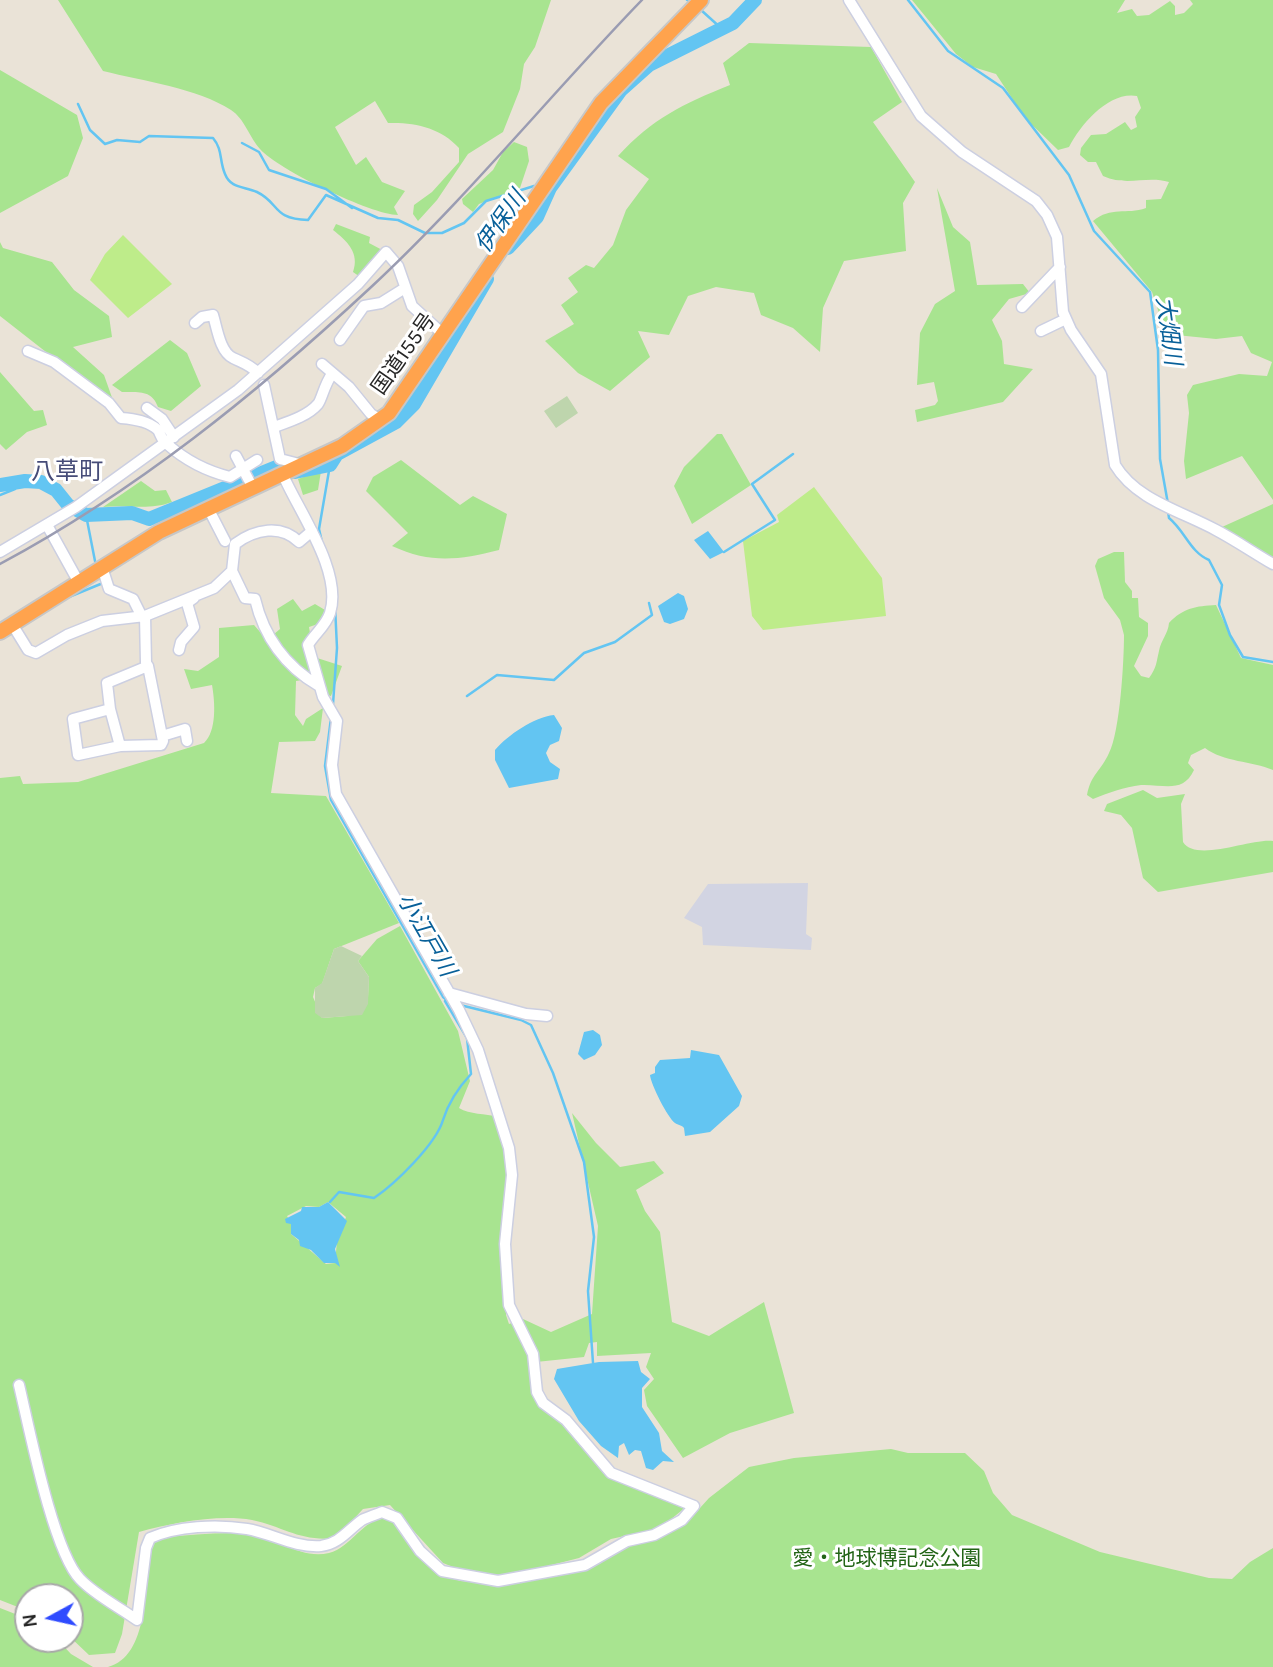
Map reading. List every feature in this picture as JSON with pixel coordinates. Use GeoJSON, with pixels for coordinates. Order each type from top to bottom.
{"type":"FeatureCollection","features":[{"type":"Feature","properties":{"kind":"highway","name":"国道155号"},"geometry":{"type":"LineString","coordinates":[[11,629],[78,581],[159,533],[208,508],[247,478],[283,475],[342,446],[381,420],[404,394],[601,103],[701,0]]}},
{"type":"Feature","properties":{"kind":"street"},"geometry":{"type":"LineString","coordinates":[[849,0],[921,116],[962,152],[1009,182],[1041,208],[1057,237],[1060,295],[1066,319],[1101,373],[1115,465],[1123,478],[1169,507],[1216,530],[1273,564]]}},
{"type":"Feature","properties":{"kind":"street"},"geometry":{"type":"LineString","coordinates":[[0,552],[72,509],[258,373],[358,284],[386,252],[398,265],[416,312],[443,335]]}},
{"type":"Feature","properties":{"kind":"street"},"geometry":{"type":"LineString","coordinates":[[1022,307],[1049,282],[1060,266]]}},
{"type":"Feature","properties":{"kind":"street"},"geometry":{"type":"LineString","coordinates":[[340,340],[364,306],[381,303],[405,288]]}},
{"type":"Feature","properties":{"kind":"street"},"geometry":{"type":"LineString","coordinates":[[195,323],[202,317],[213,315],[226,352],[231,358],[248,363],[258,373]]}},
{"type":"Feature","properties":{"kind":"street"},"geometry":{"type":"LineString","coordinates":[[1041,331],[1066,319]]}},
{"type":"Feature","properties":{"kind":"street"},"geometry":{"type":"LineString","coordinates":[[28,351],[54,362],[109,403],[121,418],[139,420],[157,430],[194,465],[226,476],[247,478]]}},
{"type":"Feature","properties":{"kind":"street"},"geometry":{"type":"LineString","coordinates":[[322,365],[349,387],[370,414],[381,420]]}},
{"type":"Feature","properties":{"kind":"street"},"geometry":{"type":"LineString","coordinates":[[274,427],[295,420],[316,406],[322,387],[332,374]]}},
{"type":"Feature","properties":{"kind":"street"},"geometry":{"type":"LineString","coordinates":[[264,385],[281,459],[304,465]]}},
{"type":"Feature","properties":{"kind":"street"},"geometry":{"type":"LineString","coordinates":[[147,408],[162,419],[169,440]]}},
{"type":"Feature","properties":{"kind":"street"},"geometry":{"type":"LineString","coordinates":[[236,456],[247,478]]}},
{"type":"Feature","properties":{"kind":"street"},"geometry":{"type":"LineString","coordinates":[[247,478],[257,460]]}},
{"type":"Feature","properties":{"kind":"street"},"geometry":{"type":"LineString","coordinates":[[19,1385],[57,1532],[72,1570],[82,1581],[137,1620],[146,1548],[150,1538],[160,1534],[215,1527],[247,1529],[299,1544],[321,1546],[337,1541],[363,1520],[382,1512],[397,1518],[420,1551],[442,1571],[498,1581],[585,1565],[627,1541],[653,1535],[682,1520],[694,1506],[611,1473],[566,1420],[543,1403],[537,1392],[533,1354],[509,1305],[505,1244],[512,1175],[509,1148],[478,1050],[460,1010],[336,794],[332,765],[335,713],[320,686],[308,645],[327,621],[331,596],[322,553],[283,475]]}},
{"type":"Feature","properties":{"kind":"street"},"geometry":{"type":"LineString","coordinates":[[208,508],[225,541]]}},
{"type":"Feature","properties":{"kind":"street"},"geometry":{"type":"LineString","coordinates":[[47,525],[78,581]]}},
{"type":"Feature","properties":{"kind":"street"},"geometry":{"type":"LineString","coordinates":[[312,531],[299,542],[289,533],[280,530],[241,540],[235,544],[232,571],[243,596],[255,599],[263,627],[282,656],[320,686]]}},
{"type":"Feature","properties":{"kind":"street"},"geometry":{"type":"LineString","coordinates":[[102,567],[108,589],[133,599],[143,616],[148,666],[162,736],[160,744],[120,746],[78,755],[73,719],[110,709]]}},
{"type":"Feature","properties":{"kind":"street"},"geometry":{"type":"LineString","coordinates":[[11,629],[28,650],[36,653],[67,635],[102,621],[143,616],[214,588],[232,571]]}},
{"type":"Feature","properties":{"kind":"street"},"geometry":{"type":"LineString","coordinates":[[180,650],[181,642],[194,627],[187,603],[197,595]]}},
{"type":"Feature","properties":{"kind":"street"},"geometry":{"type":"LineString","coordinates":[[120,746],[110,709],[107,683],[148,666]]}},
{"type":"Feature","properties":{"kind":"street"},"geometry":{"type":"LineString","coordinates":[[162,736],[185,729],[187,741]]}},
{"type":"Feature","properties":{"kind":"street"},"geometry":{"type":"LineString","coordinates":[[450,995],[526,1014],[547,1016]]}},
{"type":"Feature","properties":{"kind":"shaded area"},"geometry":{"type":"Polygon","coordinates":[[[808,883],[806,934],[812,938],[811,950],[703,945],[702,927],[684,918],[708,884],[808,883]]]}},
{"type":"Feature","properties":{"kind":"green space"},"geometry":{"type":"Polygon","coordinates":[[[58,0],[551,0],[535,47],[524,64],[520,89],[503,132],[468,154],[437,200],[418,221],[413,214],[414,205],[432,192],[459,162],[459,148],[436,131],[418,125],[388,123],[375,101],[335,127],[356,165],[366,157],[382,182],[405,191],[394,207],[398,215],[368,208],[304,179],[270,158],[256,144],[236,114],[217,102],[186,91],[103,71],[58,0]]]}},
{"type":"Feature","properties":{"kind":"green space"},"geometry":{"type":"Polygon","coordinates":[[[912,0],[1125,0],[1117,13],[1132,9],[1137,16],[1149,15],[1170,1],[1175,6],[1175,15],[1184,13],[1193,4],[1190,0],[1273,0],[1273,500],[1242,456],[1186,479],[1184,461],[1189,413],[1187,395],[1193,385],[1239,374],[1267,376],[1272,362],[1251,353],[1242,336],[1216,339],[1166,334],[1152,292],[1093,221],[1112,212],[1146,208],[1146,200],[1161,199],[1169,182],[1112,179],[1103,176],[1096,162],[1088,162],[1080,155],[1081,148],[1091,135],[1106,134],[1125,122],[1131,130],[1137,127],[1135,117],[1141,108],[1137,96],[1127,96],[1106,104],[1088,119],[1069,147],[1058,150],[1025,118],[996,74],[973,67],[956,54],[912,0]]]}},
{"type":"Feature","properties":{"kind":"green space"},"geometry":{"type":"Polygon","coordinates":[[[749,43],[871,47],[902,102],[873,122],[915,182],[903,203],[906,251],[844,261],[823,308],[820,352],[793,328],[761,315],[754,293],[716,287],[688,296],[669,335],[638,331],[650,357],[610,391],[578,373],[545,341],[574,324],[561,305],[578,292],[568,278],[586,265],[594,268],[613,245],[626,210],[649,179],[618,156],[670,113],[730,85],[723,63],[749,43]]]}},
{"type":"Feature","properties":{"kind":"green space"},"geometry":{"type":"Polygon","coordinates":[[[0,70],[77,115],[83,138],[68,176],[0,213],[0,70]]]}},
{"type":"Feature","properties":{"kind":"green space"},"geometry":{"type":"Polygon","coordinates":[[[514,142],[527,147],[529,161],[520,188],[479,204],[473,212],[463,204],[462,199],[493,170],[503,152],[514,142]]]}},
{"type":"Feature","properties":{"kind":"green space"},"geometry":{"type":"Polygon","coordinates":[[[937,188],[953,227],[970,242],[977,285],[1023,284],[1030,293],[1009,299],[992,320],[1002,341],[1004,364],[1033,369],[1003,402],[917,422],[915,410],[935,405],[938,401],[934,382],[917,385],[920,333],[935,304],[955,291],[937,188]]]}},
{"type":"Feature","properties":{"kind":"green space"},"geometry":{"type":"Polygon","coordinates":[[[336,224],[370,237],[369,243],[386,252],[363,279],[353,272],[353,253],[333,230],[336,224]]]}},
{"type":"Feature","properties":{"kind":"green space"},"geometry":{"type":"Polygon","coordinates":[[[123,235],[172,284],[128,318],[90,280],[105,254],[123,235]]]}},
{"type":"Feature","properties":{"kind":"green space"},"geometry":{"type":"Polygon","coordinates":[[[0,242],[3,248],[52,262],[74,290],[109,316],[112,337],[73,347],[104,375],[115,406],[0,316],[0,242]]]}},
{"type":"Feature","properties":{"kind":"green space"},"geometry":{"type":"Polygon","coordinates":[[[170,340],[187,353],[201,386],[171,411],[158,407],[148,395],[122,392],[112,385],[170,340]]]}},
{"type":"Feature","properties":{"kind":"green space"},"geometry":{"type":"Polygon","coordinates":[[[0,372],[34,411],[43,410],[47,425],[27,432],[6,450],[0,444],[0,372]]]}},
{"type":"Feature","properties":{"kind":"green space"},"geometry":{"type":"Polygon","coordinates":[[[567,396],[578,413],[556,428],[544,411],[567,396]]]}},
{"type":"Feature","properties":{"kind":"green space"},"geometry":{"type":"Polygon","coordinates":[[[717,434],[722,434],[751,485],[692,524],[674,486],[684,467],[717,434]]]}},
{"type":"Feature","properties":{"kind":"green space"},"geometry":{"type":"Polygon","coordinates":[[[401,460],[460,505],[473,496],[507,514],[499,550],[458,558],[432,558],[392,546],[408,533],[366,491],[373,477],[401,460]]]}},
{"type":"Feature","properties":{"kind":"green space"},"geometry":{"type":"Polygon","coordinates":[[[321,471],[318,490],[303,495],[298,479],[321,471]]]}},
{"type":"Feature","properties":{"kind":"green space"},"geometry":{"type":"Polygon","coordinates":[[[141,481],[155,491],[166,490],[172,502],[146,507],[103,507],[141,481]]]}},
{"type":"Feature","properties":{"kind":"green space"},"geometry":{"type":"Polygon","coordinates":[[[814,487],[882,578],[886,616],[763,630],[752,616],[743,541],[779,522],[777,515],[814,487]]]}},
{"type":"Feature","properties":{"kind":"green space"},"geometry":{"type":"Polygon","coordinates":[[[1273,504],[1273,560],[1222,527],[1273,504]]]}},
{"type":"Feature","properties":{"kind":"green space"},"geometry":{"type":"Polygon","coordinates":[[[1114,552],[1124,552],[1125,582],[1132,591],[1132,598],[1138,598],[1139,617],[1148,623],[1148,636],[1134,666],[1141,676],[1149,678],[1154,671],[1169,623],[1185,611],[1209,605],[1216,605],[1241,658],[1273,665],[1273,770],[1229,759],[1205,748],[1191,755],[1188,763],[1194,770],[1178,785],[1141,785],[1116,790],[1093,799],[1087,795],[1091,782],[1113,743],[1121,696],[1124,635],[1120,620],[1104,598],[1095,566],[1098,559],[1114,552]]]}},
{"type":"Feature","properties":{"kind":"green space"},"geometry":{"type":"Polygon","coordinates":[[[293,599],[302,611],[315,604],[325,610],[318,624],[309,627],[314,657],[342,666],[331,696],[326,695],[320,677],[296,681],[295,715],[303,726],[306,719],[323,708],[320,732],[315,741],[279,742],[271,793],[326,796],[399,923],[334,949],[322,984],[315,988],[313,997],[322,1018],[347,1016],[368,997],[369,977],[358,961],[377,939],[400,926],[458,1031],[470,1081],[459,1108],[498,1117],[508,1158],[506,1315],[509,1324],[523,1319],[551,1332],[592,1314],[598,1226],[572,1113],[620,1167],[654,1161],[664,1173],[636,1190],[645,1211],[660,1232],[672,1322],[709,1336],[764,1302],[794,1413],[730,1433],[683,1458],[647,1406],[644,1390],[654,1379],[646,1367],[651,1353],[597,1356],[597,1342],[589,1343],[584,1357],[536,1362],[541,1405],[567,1427],[608,1478],[686,1507],[670,1520],[651,1530],[611,1539],[579,1558],[524,1572],[478,1577],[443,1563],[390,1505],[363,1509],[336,1538],[302,1536],[239,1518],[195,1520],[139,1532],[122,1634],[115,1653],[89,1655],[84,1650],[84,1583],[14,1583],[14,1606],[0,1600],[0,778],[20,776],[23,784],[78,782],[204,743],[213,724],[212,685],[191,689],[184,669],[198,671],[219,657],[219,628],[254,625],[267,640],[280,629],[277,609],[293,599]],[[328,1202],[319,1207],[306,1206],[287,1216],[292,1225],[291,1234],[326,1264],[335,1263],[337,1241],[346,1217],[328,1202]]]}},
{"type":"Feature","properties":{"kind":"green space"},"geometry":{"type":"Polygon","coordinates":[[[1143,790],[1157,798],[1185,794],[1181,804],[1183,842],[1190,848],[1211,850],[1273,841],[1273,872],[1158,892],[1143,878],[1132,828],[1121,815],[1104,811],[1107,804],[1143,790]]]}},
{"type":"Feature","properties":{"kind":"green space"},"geometry":{"type":"Polygon","coordinates":[[[341,946],[362,956],[358,961],[369,977],[368,1004],[362,1015],[322,1018],[315,1013],[315,988],[322,983],[334,949],[341,946]]]}},
{"type":"Feature","properties":{"kind":"green space","name":"愛・地球博記念公園"},"geometry":{"type":"Polygon","coordinates":[[[891,1449],[908,1453],[965,1453],[984,1471],[993,1493],[1012,1515],[1100,1552],[1209,1578],[1232,1579],[1250,1562],[1273,1548],[1273,1667],[108,1667],[121,1660],[138,1635],[145,1600],[148,1552],[153,1543],[165,1537],[219,1533],[251,1534],[299,1551],[319,1554],[338,1550],[375,1521],[393,1520],[442,1574],[460,1581],[501,1583],[571,1573],[599,1564],[628,1545],[647,1541],[690,1519],[709,1498],[749,1467],[794,1458],[891,1449]]]}},
{"type":"Feature","properties":{"kind":"green space"},"geometry":{"type":"Polygon","coordinates":[[[0,1608],[14,1614],[14,1653],[70,1653],[93,1667],[0,1667],[0,1608]]]}},
{"type":"Feature","properties":{"kind":"water"},"geometry":{"type":"Polygon","coordinates":[[[708,531],[724,552],[710,559],[694,540],[708,531]]]}},
{"type":"Feature","properties":{"kind":"water"},"geometry":{"type":"Polygon","coordinates":[[[678,593],[684,596],[688,609],[684,619],[670,624],[664,622],[658,606],[678,593]]]}},
{"type":"Feature","properties":{"kind":"water"},"geometry":{"type":"Polygon","coordinates":[[[554,715],[562,728],[559,741],[550,745],[546,753],[550,762],[560,769],[558,779],[509,788],[495,760],[495,750],[522,728],[538,719],[554,715]]]}},
{"type":"Feature","properties":{"kind":"water"},"geometry":{"type":"Polygon","coordinates":[[[593,1030],[600,1035],[602,1045],[595,1055],[584,1060],[578,1054],[584,1032],[593,1030]]]}},
{"type":"Feature","properties":{"kind":"water"},"geometry":{"type":"Polygon","coordinates":[[[691,1050],[719,1055],[742,1096],[739,1106],[710,1132],[685,1136],[684,1128],[672,1120],[664,1108],[650,1075],[655,1073],[655,1067],[660,1060],[690,1058],[691,1050]]]}},
{"type":"Feature","properties":{"kind":"water"},"geometry":{"type":"Polygon","coordinates":[[[328,1202],[347,1221],[335,1249],[340,1267],[335,1263],[324,1263],[311,1250],[300,1246],[299,1240],[291,1234],[291,1224],[286,1223],[285,1219],[301,1211],[302,1207],[319,1207],[328,1202]]]}},
{"type":"Feature","properties":{"kind":"water"},"geometry":{"type":"Polygon","coordinates":[[[638,1361],[641,1372],[650,1379],[642,1388],[642,1407],[659,1433],[662,1451],[674,1462],[663,1461],[653,1470],[646,1468],[641,1451],[635,1450],[629,1455],[624,1443],[619,1446],[618,1458],[601,1446],[579,1421],[554,1379],[557,1369],[599,1362],[638,1361]]]}},
{"type":"Feature","properties":{"kind":"waterway","name":"伊保川"},"geometry":{"type":"LineString","coordinates":[[508,248],[537,217],[550,188],[621,90],[649,65],[733,23],[755,0]]}},
{"type":"Feature","properties":{"kind":"waterway","name":"大畑川"},"geometry":{"type":"LineString","coordinates":[[908,0],[948,51],[1003,88],[1069,175],[1094,231],[1150,292],[1158,350],[1160,459],[1168,504]]}},
{"type":"Feature","properties":{"kind":"waterway"},"geometry":{"type":"LineString","coordinates":[[701,10],[722,29]]}},
{"type":"Feature","properties":{"kind":"waterway"},"geometry":{"type":"LineString","coordinates":[[78,104],[90,130],[105,144],[117,140],[140,142],[149,136],[213,138],[225,174],[231,182],[257,192],[282,214],[296,219],[308,220],[326,195],[378,218],[398,220],[425,233],[442,233],[464,223],[486,201],[534,186]]}},
{"type":"Feature","properties":{"kind":"waterway"},"geometry":{"type":"LineString","coordinates":[[242,143],[259,152],[269,170],[326,189],[352,208]]}},
{"type":"Feature","properties":{"kind":"waterway","name":"伊保川"},"geometry":{"type":"LineString","coordinates":[[295,472],[330,465],[337,454],[396,422],[414,404],[487,279]]}},
{"type":"Feature","properties":{"kind":"waterway"},"geometry":{"type":"LineString","coordinates":[[724,552],[775,520],[752,484],[793,454]]}},
{"type":"Feature","properties":{"kind":"waterway","name":"小江戸川"},"geometry":{"type":"LineString","coordinates":[[322,542],[319,529],[330,465]]}},
{"type":"Feature","properties":{"kind":"waterway","name":"伊保川"},"geometry":{"type":"LineString","coordinates":[[0,485],[25,481],[41,482],[56,490],[68,505],[86,515],[132,513],[149,519],[279,466]]}},
{"type":"Feature","properties":{"kind":"waterway"},"geometry":{"type":"LineString","coordinates":[[0,495],[15,489]]}},
{"type":"Feature","properties":{"kind":"waterway","name":"大畑川"},"geometry":{"type":"LineString","coordinates":[[1168,511],[1169,518],[1192,547],[1209,560],[1222,585],[1219,605],[1230,635],[1243,657],[1273,662]]}},
{"type":"Feature","properties":{"kind":"waterway"},"geometry":{"type":"LineString","coordinates":[[86,515],[95,561]]}},
{"type":"Feature","properties":{"kind":"waterway"},"geometry":{"type":"LineString","coordinates":[[64,599],[103,583]]}},
{"type":"Feature","properties":{"kind":"waterway"},"geometry":{"type":"LineString","coordinates":[[467,696],[497,675],[554,680],[584,653],[615,642],[652,615],[649,603]]}},
{"type":"Feature","properties":{"kind":"waterway","name":"小江戸川"},"geometry":{"type":"LineString","coordinates":[[333,704],[337,648],[335,606]]}},
{"type":"Feature","properties":{"kind":"waterway","name":"小江戸川"},"geometry":{"type":"LineString","coordinates":[[331,718],[325,766],[331,800],[443,997],[450,1003]]}},
{"type":"Feature","properties":{"kind":"waterway"},"geometry":{"type":"LineString","coordinates":[[330,1202],[339,1192],[374,1198],[414,1163],[439,1130],[454,1096],[471,1074],[467,1038],[445,1001]]}},
{"type":"Feature","properties":{"kind":"waterway","name":"小江戸川"},"geometry":{"type":"LineString","coordinates":[[460,1005],[521,1020],[531,1025],[553,1073],[584,1162],[594,1237],[588,1291],[593,1363]]}},
{"type":"Feature","properties":{"kind":"railway"},"geometry":{"type":"LineString","coordinates":[[0,564],[50,536],[147,473],[283,366],[405,255],[642,0]]}},
{"type":"Feature","properties":{"kind":"district","name":"八草町"},"geometry":{"type":"Point","coordinates":[67,472]}}]}
